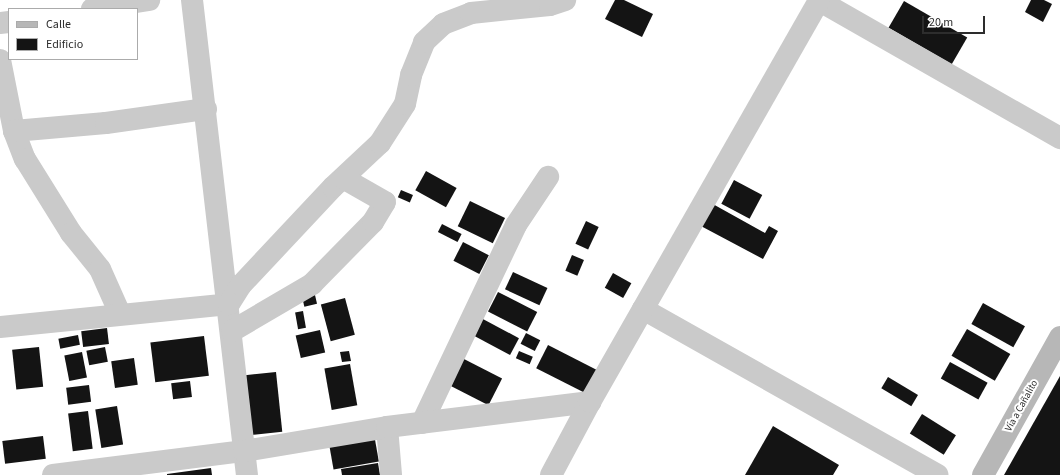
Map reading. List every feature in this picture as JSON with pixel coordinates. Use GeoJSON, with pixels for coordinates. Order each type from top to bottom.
{"type":"FeatureCollection","features":[{"type":"Feature","properties":{"kind":"main road","name":"Vía a Cañalito"},"geometry":{"type":"LineString","coordinates":[[983,475],[1060,337]]}},
{"type":"Feature","properties":{"kind":"street"},"geometry":{"type":"LineString","coordinates":[[98,8],[149,0]]}},
{"type":"Feature","properties":{"kind":"street"},"geometry":{"type":"LineString","coordinates":[[192,0],[229,304],[247,475]]}},
{"type":"Feature","properties":{"kind":"street"},"geometry":{"type":"LineString","coordinates":[[229,304],[241,286],[343,178],[380,143],[405,104],[411,75],[424,42],[443,24],[472,13],[550,5],[565,0]]}},
{"type":"Feature","properties":{"kind":"street"},"geometry":{"type":"LineString","coordinates":[[551,475],[590,402],[818,0],[1060,138]]}},
{"type":"Feature","properties":{"kind":"street"},"geometry":{"type":"LineString","coordinates":[[0,60],[14,131],[25,159],[71,232],[100,269],[120,314]]}},
{"type":"Feature","properties":{"kind":"street"},"geometry":{"type":"LineString","coordinates":[[14,131],[106,123],[206,109]]}},
{"type":"Feature","properties":{"kind":"street"},"geometry":{"type":"LineString","coordinates":[[422,423],[516,225],[548,177]]}},
{"type":"Feature","properties":{"kind":"street"},"geometry":{"type":"LineString","coordinates":[[232,331],[312,284],[373,222],[386,202],[343,178]]}},
{"type":"Feature","properties":{"kind":"street"},"geometry":{"type":"LineString","coordinates":[[0,327],[229,304]]}},
{"type":"Feature","properties":{"kind":"street"},"geometry":{"type":"LineString","coordinates":[[643,309],[938,475]]}},
{"type":"Feature","properties":{"kind":"street"},"geometry":{"type":"LineString","coordinates":[[53,475],[87,473],[244,451],[387,427],[590,402]]}},
{"type":"Feature","properties":{"kind":"street"},"geometry":{"type":"LineString","coordinates":[[387,427],[391,475]]}},
{"type":"Feature","properties":{"kind":"building"},"geometry":{"type":"Polygon","coordinates":[[[615,0],[624,0],[653,14],[642,37],[605,19],[615,0]]]}},
{"type":"Feature","properties":{"kind":"building"},"geometry":{"type":"Polygon","coordinates":[[[1031,0],[1044,0],[1052,4],[1043,22],[1025,12],[1031,0]]]}},
{"type":"Feature","properties":{"kind":"building"},"geometry":{"type":"Polygon","coordinates":[[[904,1],[967,38],[952,64],[888,28],[904,1]]]}},
{"type":"Feature","properties":{"kind":"building"},"geometry":{"type":"Polygon","coordinates":[[[426,171],[457,188],[446,207],[415,190],[426,171]]]}},
{"type":"Feature","properties":{"kind":"building"},"geometry":{"type":"Polygon","coordinates":[[[734,180],[762,195],[750,219],[721,204],[734,180]]]}},
{"type":"Feature","properties":{"kind":"building"},"geometry":{"type":"Polygon","coordinates":[[[401,190],[413,195],[410,202],[398,197],[401,190]]]}},
{"type":"Feature","properties":{"kind":"building"},"geometry":{"type":"Polygon","coordinates":[[[470,201],[505,218],[493,243],[458,226],[470,201]]]}},
{"type":"Feature","properties":{"kind":"building"},"geometry":{"type":"Polygon","coordinates":[[[711,203],[765,233],[769,226],[778,231],[763,259],[699,225],[711,203]]]}},
{"type":"Feature","properties":{"kind":"building"},"geometry":{"type":"Polygon","coordinates":[[[586,221],[599,227],[588,250],[575,244],[586,221]]]}},
{"type":"Feature","properties":{"kind":"building"},"geometry":{"type":"Polygon","coordinates":[[[442,224],[462,234],[458,242],[438,232],[442,224]]]}},
{"type":"Feature","properties":{"kind":"building"},"geometry":{"type":"Polygon","coordinates":[[[463,242],[489,255],[479,274],[453,261],[463,242]]]}},
{"type":"Feature","properties":{"kind":"building"},"geometry":{"type":"Polygon","coordinates":[[[572,255],[584,260],[577,276],[565,271],[572,255]]]}},
{"type":"Feature","properties":{"kind":"building"},"geometry":{"type":"Polygon","coordinates":[[[513,272],[547,288],[539,305],[505,289],[513,272]]]}},
{"type":"Feature","properties":{"kind":"building"},"geometry":{"type":"Polygon","coordinates":[[[613,273],[631,283],[623,298],[605,288],[613,273]]]}},
{"type":"Feature","properties":{"kind":"building"},"geometry":{"type":"Polygon","coordinates":[[[498,292],[537,312],[527,332],[488,312],[498,292]]]}},
{"type":"Feature","properties":{"kind":"building"},"geometry":{"type":"Polygon","coordinates":[[[315,295],[317,304],[304,307],[302,298],[315,295]]]}},
{"type":"Feature","properties":{"kind":"building"},"geometry":{"type":"Polygon","coordinates":[[[345,298],[355,335],[331,341],[321,304],[345,298]]]}},
{"type":"Feature","properties":{"kind":"building"},"geometry":{"type":"Polygon","coordinates":[[[983,303],[1025,326],[1013,347],[971,324],[983,303]]]}},
{"type":"Feature","properties":{"kind":"building"},"geometry":{"type":"Polygon","coordinates":[[[303,311],[306,328],[298,329],[295,312],[303,311]]]}},
{"type":"Feature","properties":{"kind":"building"},"geometry":{"type":"Polygon","coordinates":[[[481,318],[519,338],[510,355],[472,335],[481,318]]]}},
{"type":"Feature","properties":{"kind":"building"},"geometry":{"type":"Polygon","coordinates":[[[107,328],[109,344],[83,347],[81,331],[107,328]]]}},
{"type":"Feature","properties":{"kind":"building"},"geometry":{"type":"Polygon","coordinates":[[[967,329],[1010,354],[995,381],[952,356],[967,329]]]}},
{"type":"Feature","properties":{"kind":"building"},"geometry":{"type":"Polygon","coordinates":[[[320,330],[325,352],[301,358],[296,336],[320,330]]]}},
{"type":"Feature","properties":{"kind":"building"},"geometry":{"type":"Polygon","coordinates":[[[526,333],[540,340],[535,351],[521,344],[526,333]]]}},
{"type":"Feature","properties":{"kind":"building"},"geometry":{"type":"Polygon","coordinates":[[[78,335],[80,345],[60,349],[58,339],[78,335]]]}},
{"type":"Feature","properties":{"kind":"building"},"geometry":{"type":"Polygon","coordinates":[[[204,336],[209,376],[155,382],[150,343],[204,336]]]}},
{"type":"Feature","properties":{"kind":"building"},"geometry":{"type":"Polygon","coordinates":[[[548,345],[598,370],[586,394],[536,368],[548,345]]]}},
{"type":"Feature","properties":{"kind":"building"},"geometry":{"type":"Polygon","coordinates":[[[39,347],[43,387],[16,390],[12,350],[39,347]]]}},
{"type":"Feature","properties":{"kind":"building"},"geometry":{"type":"Polygon","coordinates":[[[105,347],[108,362],[89,365],[86,351],[105,347]]]}},
{"type":"Feature","properties":{"kind":"building"},"geometry":{"type":"Polygon","coordinates":[[[349,351],[351,361],[342,362],[340,352],[349,351]]]}},
{"type":"Feature","properties":{"kind":"building"},"geometry":{"type":"Polygon","coordinates":[[[519,351],[533,357],[530,364],[516,358],[519,351]]]}},
{"type":"Feature","properties":{"kind":"building"},"geometry":{"type":"Polygon","coordinates":[[[82,352],[87,378],[69,381],[64,355],[82,352]]]}},
{"type":"Feature","properties":{"kind":"building"},"geometry":{"type":"Polygon","coordinates":[[[134,358],[138,385],[115,388],[111,361],[134,358]]]}},
{"type":"Feature","properties":{"kind":"building"},"geometry":{"type":"Polygon","coordinates":[[[462,358],[502,378],[488,405],[448,385],[462,358]]]}},
{"type":"Feature","properties":{"kind":"building"},"geometry":{"type":"Polygon","coordinates":[[[950,362],[988,383],[978,399],[941,379],[950,362]]]}},
{"type":"Feature","properties":{"kind":"building"},"geometry":{"type":"Polygon","coordinates":[[[350,364],[357,405],[332,410],[324,369],[350,364]]]}},
{"type":"Feature","properties":{"kind":"building"},"geometry":{"type":"Polygon","coordinates":[[[276,372],[282,432],[244,436],[238,376],[276,372]]]}},
{"type":"Feature","properties":{"kind":"building"},"geometry":{"type":"Polygon","coordinates":[[[1060,376],[1060,475],[1004,475],[1060,376]]]}},
{"type":"Feature","properties":{"kind":"building"},"geometry":{"type":"Polygon","coordinates":[[[888,377],[918,395],[911,406],[881,388],[888,377]]]}},
{"type":"Feature","properties":{"kind":"building"},"geometry":{"type":"Polygon","coordinates":[[[190,381],[192,397],[173,399],[171,383],[190,381]]]}},
{"type":"Feature","properties":{"kind":"building"},"geometry":{"type":"Polygon","coordinates":[[[89,385],[91,402],[68,405],[66,388],[89,385]]]}},
{"type":"Feature","properties":{"kind":"building"},"geometry":{"type":"Polygon","coordinates":[[[117,406],[123,445],[101,448],[95,409],[117,406]]]}},
{"type":"Feature","properties":{"kind":"building"},"geometry":{"type":"Polygon","coordinates":[[[88,411],[93,449],[73,451],[68,413],[88,411]]]}},
{"type":"Feature","properties":{"kind":"building"},"geometry":{"type":"Polygon","coordinates":[[[922,414],[956,435],[944,455],[910,434],[922,414]]]}},
{"type":"Feature","properties":{"kind":"building"},"geometry":{"type":"Polygon","coordinates":[[[773,426],[839,465],[833,475],[745,475],[773,426]]]}},
{"type":"Feature","properties":{"kind":"building"},"geometry":{"type":"Polygon","coordinates":[[[374,434],[379,462],[334,470],[329,442],[374,434]]]}},
{"type":"Feature","properties":{"kind":"building"},"geometry":{"type":"Polygon","coordinates":[[[43,436],[46,459],[5,464],[2,441],[43,436]]]}},
{"type":"Feature","properties":{"kind":"building"},"geometry":{"type":"Polygon","coordinates":[[[378,463],[380,475],[342,475],[341,469],[378,463]]]}},
{"type":"Feature","properties":{"kind":"building"},"geometry":{"type":"Polygon","coordinates":[[[211,468],[212,475],[167,475],[167,474],[211,468]]]}}]}
